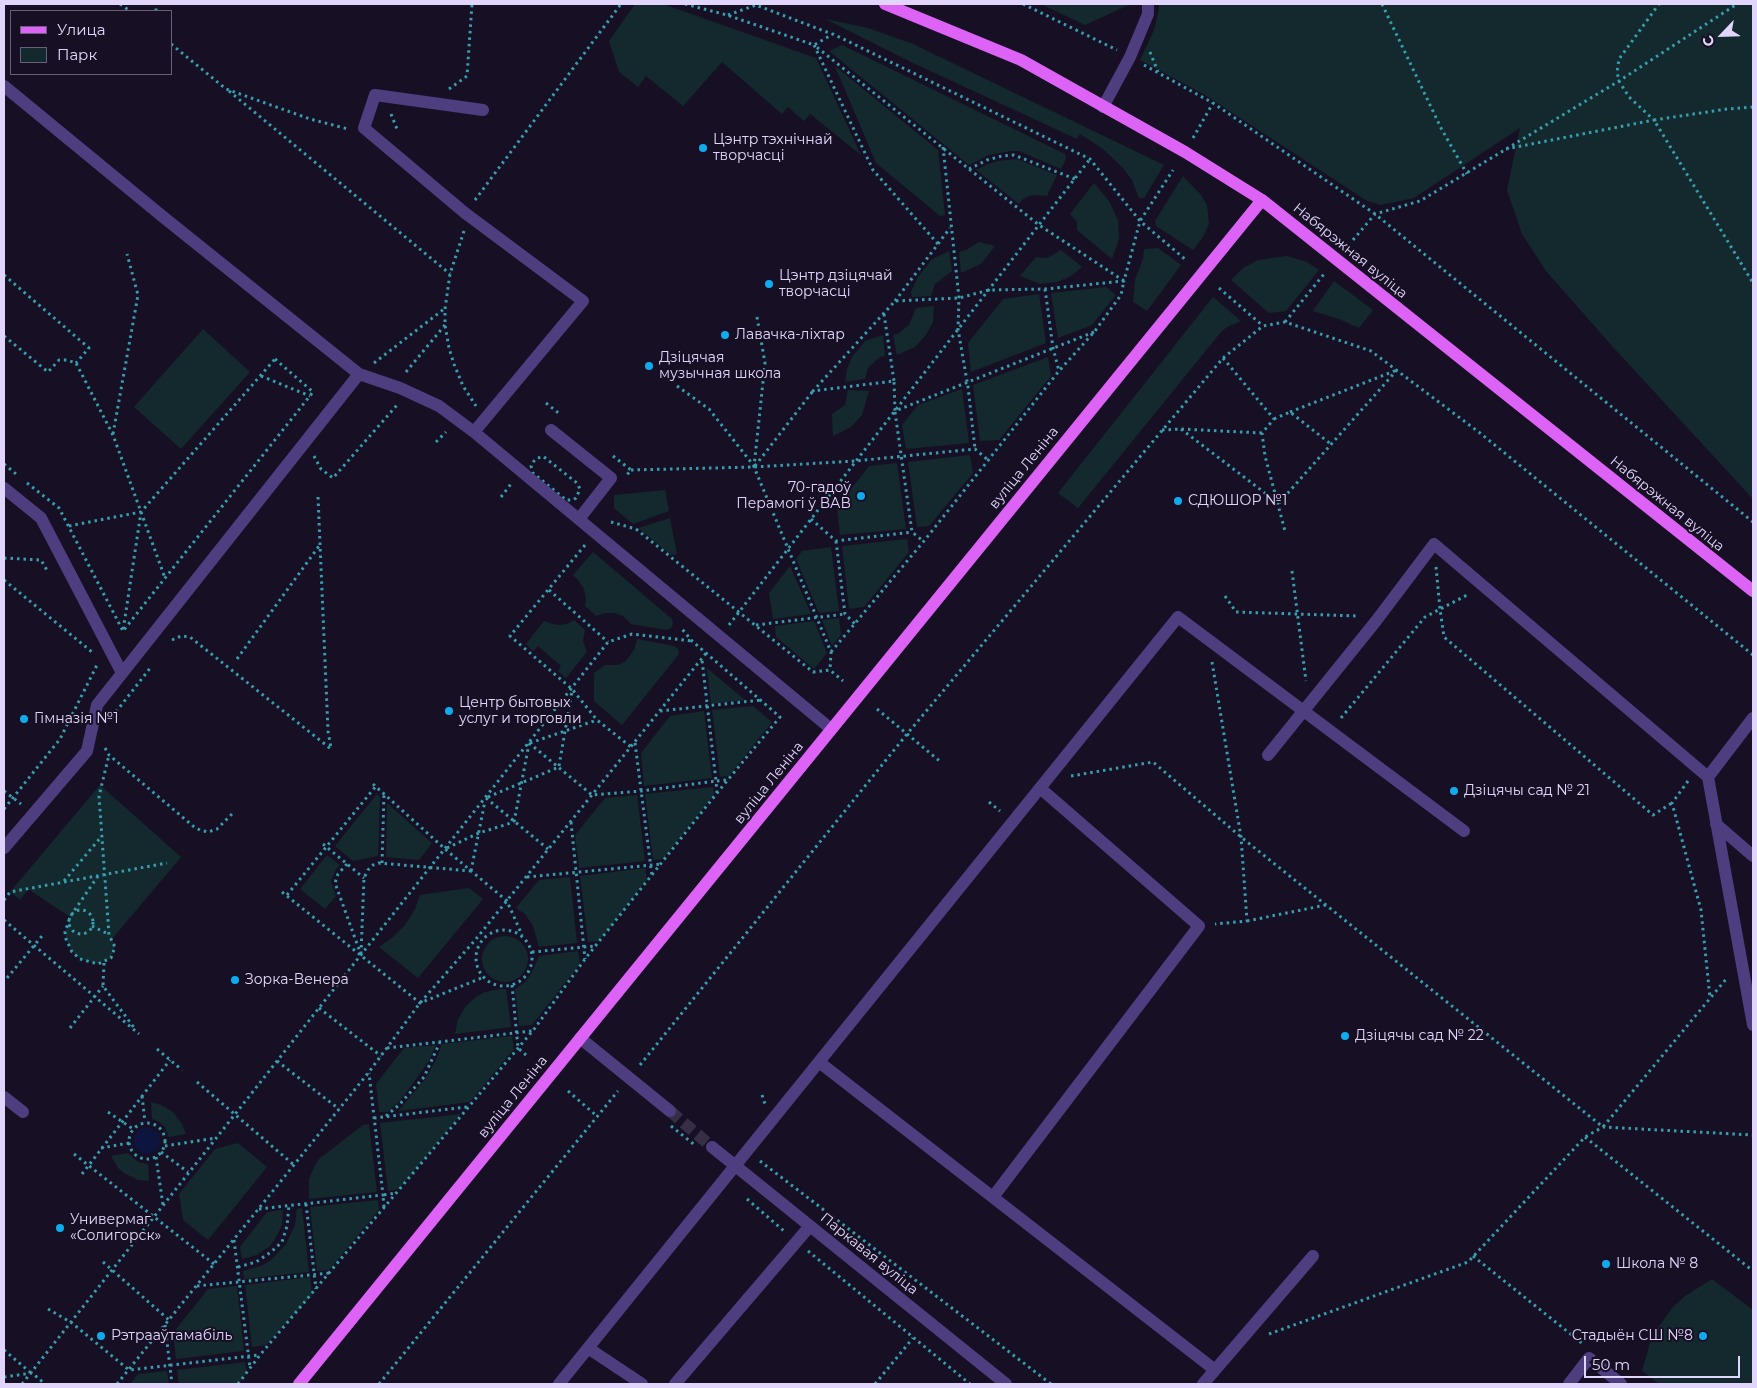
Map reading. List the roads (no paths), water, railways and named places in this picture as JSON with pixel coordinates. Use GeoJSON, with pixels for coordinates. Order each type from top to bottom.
{"type":"FeatureCollection","features":[{"type":"Feature","properties":{"kind":"main road","name":"Набярэжная вуліца"},"geometry":{"type":"LineString","coordinates":[[885,4],[1021,60],[1185,152],[1262,200],[1753,591]]}},
{"type":"Feature","properties":{"kind":"main road","name":"вуліца Леніна"},"geometry":{"type":"LineString","coordinates":[[299,1384],[1262,200]]}},
{"type":"Feature","properties":{"kind":"street"},"geometry":{"type":"LineString","coordinates":[[1103,106],[1130,57],[1148,14],[1148,4]]}},
{"type":"Feature","properties":{"kind":"street"},"geometry":{"type":"LineString","coordinates":[[4,86],[359,374],[400,388],[439,406],[474,432],[832,729]]}},
{"type":"Feature","properties":{"kind":"street"},"geometry":{"type":"LineString","coordinates":[[474,432],[584,301],[465,219],[364,128],[375,95],[483,110]]}},
{"type":"Feature","properties":{"kind":"street"},"geometry":{"type":"LineString","coordinates":[[4,848],[87,751],[97,705],[359,374]]}},
{"type":"Feature","properties":{"kind":"street"},"geometry":{"type":"LineString","coordinates":[[551,430],[611,478],[579,519]]}},
{"type":"Feature","properties":{"kind":"street"},"geometry":{"type":"LineString","coordinates":[[4,488],[41,518],[122,672]]}},
{"type":"Feature","properties":{"kind":"street"},"geometry":{"type":"LineString","coordinates":[[1268,755],[1376,621],[1434,544],[1708,777],[1753,1025]]}},
{"type":"Feature","properties":{"kind":"street"},"geometry":{"type":"LineString","coordinates":[[559,1384],[1178,616],[1208,639],[1306,706],[1464,831]]}},
{"type":"Feature","properties":{"kind":"street"},"geometry":{"type":"LineString","coordinates":[[1708,777],[1753,718]]}},
{"type":"Feature","properties":{"kind":"street"},"geometry":{"type":"LineString","coordinates":[[993,1197],[1199,926],[1043,784]]}},
{"type":"Feature","properties":{"kind":"street"},"geometry":{"type":"LineString","coordinates":[[1716,824],[1753,856]]}},
{"type":"Feature","properties":{"kind":"street"},"geometry":{"type":"LineString","coordinates":[[580,1038],[670,1111]]}},
{"type":"Feature","properties":{"kind":"street"},"geometry":{"type":"LineString","coordinates":[[819,1062],[1215,1370]]}},
{"type":"Feature","properties":{"kind":"street"},"geometry":{"type":"LineString","coordinates":[[4,1097],[23,1112]]}},
{"type":"Feature","properties":{"kind":"street","name":"Паркавая вуліца"},"geometry":{"type":"LineString","coordinates":[[712,1147],[1006,1384]]}},
{"type":"Feature","properties":{"kind":"street"},"geometry":{"type":"LineString","coordinates":[[675,1384],[810,1226]]}},
{"type":"Feature","properties":{"kind":"street"},"geometry":{"type":"LineString","coordinates":[[1202,1384],[1313,1256]]}},
{"type":"Feature","properties":{"kind":"street"},"geometry":{"type":"LineString","coordinates":[[588,1348],[642,1384]]}},
{"type":"Feature","properties":{"kind":"street"},"geometry":{"type":"LineString","coordinates":[[1569,1384],[1589,1358],[1621,1384]]}},
{"type":"Feature","properties":{"kind":"tunnel"},"geometry":{"type":"LineString","coordinates":[[670,1111],[712,1147]]}},
{"type":"Feature","properties":{"kind":"place","name":"Цэнтр тэхнічнай творчасці"},"geometry":{"type":"Point","coordinates":[703,148]}},
{"type":"Feature","properties":{"kind":"place","name":"Цэнтр дзіцячай творчасці"},"geometry":{"type":"Point","coordinates":[769,284]}},
{"type":"Feature","properties":{"kind":"place","name":"Лавачка-ліхтар"},"geometry":{"type":"Point","coordinates":[725,335]}},
{"type":"Feature","properties":{"kind":"place","name":"Дзіцячая музычная школа"},"geometry":{"type":"Point","coordinates":[649,366]}},
{"type":"Feature","properties":{"kind":"place","name":"70-гадоў Перамогі ў ВАВ"},"geometry":{"type":"Point","coordinates":[861,496]}},
{"type":"Feature","properties":{"kind":"place","name":"СДЮШОР №1"},"geometry":{"type":"Point","coordinates":[1178,501]}},
{"type":"Feature","properties":{"kind":"place","name":"Центр бытовых услуг и торговли"},"geometry":{"type":"Point","coordinates":[449,711]}},
{"type":"Feature","properties":{"kind":"place","name":"Гімназія №1"},"geometry":{"type":"Point","coordinates":[24,719]}},
{"type":"Feature","properties":{"kind":"place","name":"Дзіцячы сад № 21"},"geometry":{"type":"Point","coordinates":[1454,791]}},
{"type":"Feature","properties":{"kind":"place","name":"Зорка-Венера"},"geometry":{"type":"Point","coordinates":[235,980]}},
{"type":"Feature","properties":{"kind":"place","name":"Дзіцячы сад № 22"},"geometry":{"type":"Point","coordinates":[1345,1036]}},
{"type":"Feature","properties":{"kind":"place","name":"Универмаг «Солигорск»"},"geometry":{"type":"Point","coordinates":[60,1228]}},
{"type":"Feature","properties":{"kind":"place","name":"Школа № 8"},"geometry":{"type":"Point","coordinates":[1606,1264]}},
{"type":"Feature","properties":{"kind":"place","name":"Рэтрааўтамабіль"},"geometry":{"type":"Point","coordinates":[101,1336]}},
{"type":"Feature","properties":{"kind":"place","name":"Стадыён СШ №8"},"geometry":{"type":"Point","coordinates":[1703,1336]}}]}
